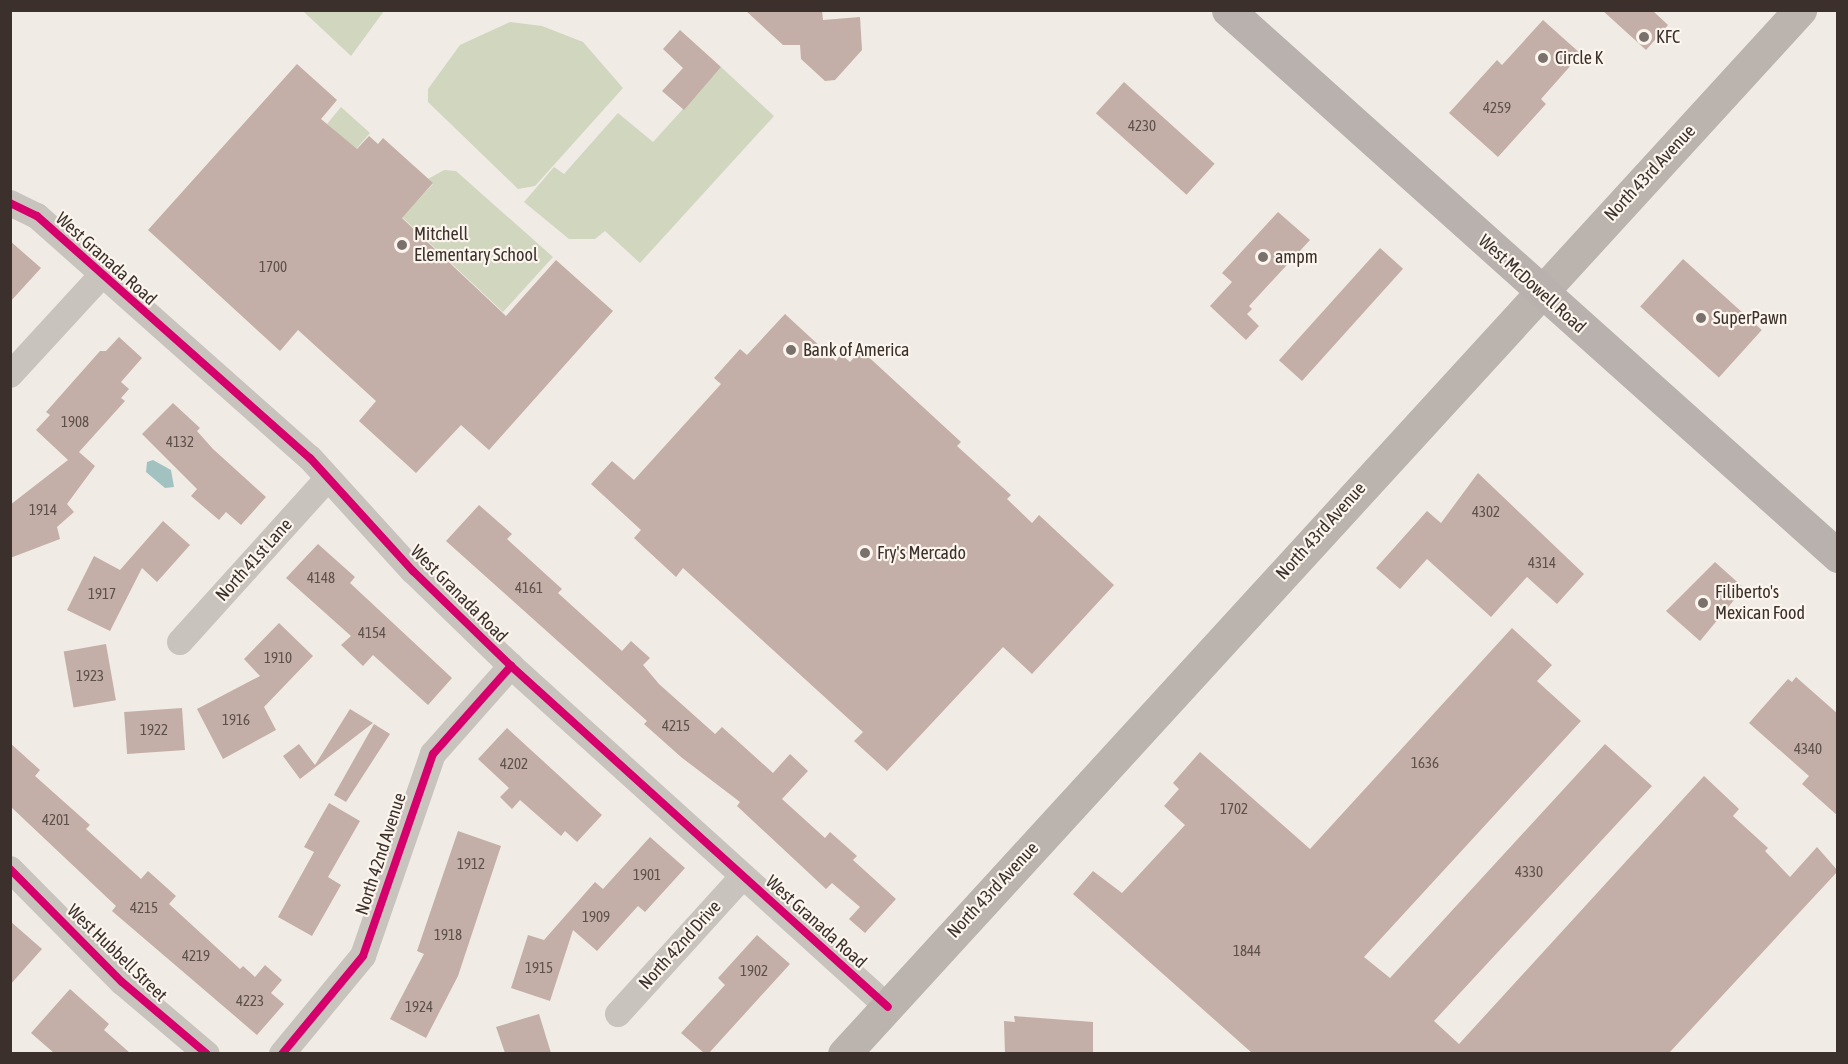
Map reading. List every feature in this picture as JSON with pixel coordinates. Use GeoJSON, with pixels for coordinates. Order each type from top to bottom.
{"type":"FeatureCollection","features":[{"type":"Feature","properties":{"kind":"main road","name":"West McDowell Road"},"geometry":{"type":"LineString","coordinates":[[1228,10],[1838,556]]}},
{"type":"Feature","properties":{"kind":"main road","name":"North 43rd Avenue"},"geometry":{"type":"LineString","coordinates":[[844,1053],[1800,10]]}},
{"type":"Feature","properties":{"kind":"street","name":"West Granada Road"},"geometry":{"type":"LineString","coordinates":[[10,203],[37,216],[328,478],[413,571],[512,666],[888,1007]]}},
{"type":"Feature","properties":{"kind":"street"},"geometry":{"type":"LineString","coordinates":[[10,375],[102,275]]}},
{"type":"Feature","properties":{"kind":"street","name":"North 41st Lane"},"geometry":{"type":"LineString","coordinates":[[180,642],[328,478]]}},
{"type":"Feature","properties":{"kind":"street","name":"North 42nd Avenue"},"geometry":{"type":"LineString","coordinates":[[282,1053],[363,956],[433,754],[512,666]]}},
{"type":"Feature","properties":{"kind":"street","name":"West Hubbell Street"},"geometry":{"type":"LineString","coordinates":[[10,869],[122,982],[207,1053]]}},
{"type":"Feature","properties":{"kind":"street","name":"North 42nd Drive"},"geometry":{"type":"LineString","coordinates":[[618,1014],[742,876]]}},
{"type":"Feature","properties":{"kind":"green space"},"geometry":{"type":"Polygon","coordinates":[[[303,11],[384,11],[351,56],[303,11]]]}},
{"type":"Feature","properties":{"kind":"green space"},"geometry":{"type":"Polygon","coordinates":[[[510,22],[542,26],[583,42],[623,88],[535,186],[518,189],[428,102],[428,89],[460,45],[510,22]]]}},
{"type":"Feature","properties":{"kind":"green space"},"geometry":{"type":"Polygon","coordinates":[[[721,67],[774,116],[640,263],[605,231],[595,239],[569,239],[524,202],[554,167],[564,174],[618,113],[653,142],[721,67]]]}},
{"type":"Feature","properties":{"kind":"green space"},"geometry":{"type":"Polygon","coordinates":[[[341,107],[370,133],[306,207],[334,130],[327,124],[341,107]]]}},
{"type":"Feature","properties":{"kind":"green space"},"geometry":{"type":"Polygon","coordinates":[[[444,170],[456,171],[553,257],[503,312],[402,217],[433,184],[428,179],[444,170]]]}},
{"type":"Feature","properties":{"kind":"water"},"geometry":{"type":"Polygon","coordinates":[[[153,460],[171,470],[174,487],[165,488],[146,472],[147,462],[153,460]]]}},
{"type":"Feature","properties":{"kind":"building"},"geometry":{"type":"Polygon","coordinates":[[[745,10],[822,10],[823,20],[860,17],[862,50],[835,80],[825,81],[801,59],[800,45],[783,45],[745,10]]]}},
{"type":"Feature","properties":{"kind":"building","name":"KFC"},"geometry":{"type":"Polygon","coordinates":[[[1602,10],[1652,10],[1668,25],[1646,50],[1602,10]]]}},
{"type":"Feature","properties":{"kind":"building","name":"Circle K"},"geometry":{"type":"Polygon","coordinates":[[[1543,20],[1581,54],[1541,99],[1546,104],[1498,157],[1449,113],[1497,60],[1502,65],[1543,20]]]}},
{"type":"Feature","properties":{"kind":"building"},"geometry":{"type":"Polygon","coordinates":[[[680,30],[721,67],[684,110],[662,91],[683,68],[663,49],[680,30]]]}},
{"type":"Feature","properties":{"kind":"building"},"geometry":{"type":"Polygon","coordinates":[[[297,64],[337,100],[321,119],[357,149],[369,136],[378,144],[383,138],[433,183],[402,218],[506,316],[556,260],[613,311],[489,450],[461,425],[416,473],[359,421],[376,401],[298,330],[280,351],[148,230],[297,64]]]}},
{"type":"Feature","properties":{"kind":"building"},"geometry":{"type":"Polygon","coordinates":[[[1124,82],[1215,164],[1187,195],[1096,113],[1124,82]]]}},
{"type":"Feature","properties":{"kind":"building","name":"ampm"},"geometry":{"type":"Polygon","coordinates":[[[1278,212],[1310,240],[1249,306],[1252,309],[1247,314],[1259,326],[1246,340],[1210,306],[1232,282],[1222,273],[1278,212]]]}},
{"type":"Feature","properties":{"kind":"building"},"geometry":{"type":"Polygon","coordinates":[[[10,241],[41,268],[10,302],[10,241]]]}},
{"type":"Feature","properties":{"kind":"building"},"geometry":{"type":"Polygon","coordinates":[[[1380,248],[1403,269],[1302,381],[1279,360],[1380,248]]]}},
{"type":"Feature","properties":{"kind":"building","name":"SuperPawn"},"geometry":{"type":"Polygon","coordinates":[[[1683,259],[1762,330],[1719,377],[1640,307],[1683,259]]]}},
{"type":"Feature","properties":{"kind":"building","name":"Fry's Mercado"},"geometry":{"type":"Polygon","coordinates":[[[785,314],[836,361],[841,354],[850,362],[861,350],[961,442],[957,446],[1011,495],[1007,499],[1032,523],[1039,515],[1114,585],[1032,674],[1003,647],[887,771],[854,741],[863,732],[683,568],[676,577],[634,538],[641,530],[591,484],[612,461],[634,480],[721,384],[714,378],[740,349],[747,355],[785,314]]]}},
{"type":"Feature","properties":{"kind":"building"},"geometry":{"type":"Polygon","coordinates":[[[119,337],[142,358],[121,382],[129,389],[121,398],[125,401],[79,452],[95,466],[67,504],[74,512],[57,527],[60,539],[10,558],[10,505],[68,460],[36,430],[50,415],[46,412],[100,351],[106,351],[119,337]]]}},
{"type":"Feature","properties":{"kind":"building"},"geometry":{"type":"Polygon","coordinates":[[[173,403],[200,428],[197,431],[213,449],[266,497],[241,525],[226,512],[219,520],[191,496],[197,489],[142,434],[173,403]]]}},
{"type":"Feature","properties":{"kind":"building"},"geometry":{"type":"Polygon","coordinates":[[[1478,473],[1584,574],[1557,604],[1527,577],[1491,617],[1427,559],[1400,589],[1376,568],[1427,511],[1441,523],[1478,473]]]}},
{"type":"Feature","properties":{"kind":"building"},"geometry":{"type":"Polygon","coordinates":[[[479,505],[512,534],[507,539],[562,589],[558,593],[622,651],[631,641],[650,658],[643,665],[659,684],[715,734],[722,727],[773,773],[790,754],[808,771],[782,799],[825,838],[830,832],[857,856],[853,860],[896,899],[865,933],[849,919],[860,907],[832,883],[826,889],[737,806],[740,802],[681,757],[644,724],[647,721],[446,541],[479,505]]]}},
{"type":"Feature","properties":{"kind":"building"},"geometry":{"type":"Polygon","coordinates":[[[163,521],[190,545],[157,582],[142,568],[110,631],[67,610],[94,556],[120,570],[163,521]]]}},
{"type":"Feature","properties":{"kind":"building"},"geometry":{"type":"Polygon","coordinates":[[[318,544],[355,577],[350,583],[452,678],[428,705],[373,655],[363,666],[341,645],[351,636],[286,578],[318,544]]]}},
{"type":"Feature","properties":{"kind":"building","name":"Filiberto's Mexican Food"},"geometry":{"type":"Polygon","coordinates":[[[1715,562],[1744,588],[1700,641],[1666,611],[1715,562]]]}},
{"type":"Feature","properties":{"kind":"building"},"geometry":{"type":"Polygon","coordinates":[[[279,623],[313,656],[264,707],[276,730],[223,759],[197,709],[260,676],[244,659],[279,623]]]}},
{"type":"Feature","properties":{"kind":"building"},"geometry":{"type":"Polygon","coordinates":[[[1512,628],[1552,665],[1537,681],[1581,721],[1364,957],[1390,978],[1605,744],[1652,786],[1434,1021],[1459,1044],[1704,776],[1739,809],[1733,816],[1768,848],[1765,851],[1790,877],[1817,847],[1838,871],[1669,1053],[1252,1053],[1073,894],[1093,871],[1122,893],[1185,825],[1164,806],[1179,789],[1173,783],[1200,752],[1310,849],[1512,628]]]}},
{"type":"Feature","properties":{"kind":"building"},"geometry":{"type":"Polygon","coordinates":[[[106,644],[116,700],[74,708],[64,651],[106,644]]]}},
{"type":"Feature","properties":{"kind":"building"},"geometry":{"type":"Polygon","coordinates":[[[1796,677],[1838,714],[1838,816],[1802,784],[1809,776],[1749,723],[1788,679],[1792,682],[1796,677]]]}},
{"type":"Feature","properties":{"kind":"building"},"geometry":{"type":"Polygon","coordinates":[[[182,708],[185,750],[127,754],[124,712],[182,708]]]}},
{"type":"Feature","properties":{"kind":"building"},"geometry":{"type":"Polygon","coordinates":[[[350,709],[373,723],[300,779],[283,756],[299,744],[315,765],[350,709]]]}},
{"type":"Feature","properties":{"kind":"building"},"geometry":{"type":"Polygon","coordinates":[[[374,724],[390,734],[346,802],[334,795],[374,724]]]}},
{"type":"Feature","properties":{"kind":"building"},"geometry":{"type":"Polygon","coordinates":[[[507,728],[602,815],[577,842],[565,831],[561,836],[520,800],[512,809],[500,797],[509,788],[478,759],[507,728]]]}},
{"type":"Feature","properties":{"kind":"building"},"geometry":{"type":"Polygon","coordinates":[[[10,743],[40,770],[35,776],[90,825],[86,829],[141,879],[148,871],[176,896],[169,904],[240,969],[243,966],[255,977],[265,965],[282,980],[271,993],[284,1004],[257,1035],[112,911],[116,906],[10,806],[10,743]]]}},
{"type":"Feature","properties":{"kind":"building"},"geometry":{"type":"Polygon","coordinates":[[[329,803],[360,821],[328,877],[341,885],[312,936],[278,917],[314,852],[304,847],[329,803]]]}},
{"type":"Feature","properties":{"kind":"building"},"geometry":{"type":"Polygon","coordinates":[[[458,831],[501,846],[458,976],[426,1038],[390,1019],[424,954],[417,951],[458,831]]]}},
{"type":"Feature","properties":{"kind":"building"},"geometry":{"type":"Polygon","coordinates":[[[650,837],[685,868],[645,912],[638,906],[597,951],[573,930],[550,1001],[511,988],[528,935],[544,940],[595,882],[603,889],[650,837]]]}},
{"type":"Feature","properties":{"kind":"building"},"geometry":{"type":"Polygon","coordinates":[[[10,921],[42,949],[10,985],[10,921]]]}},
{"type":"Feature","properties":{"kind":"building"},"geometry":{"type":"Polygon","coordinates":[[[757,935],[790,964],[709,1053],[704,1053],[681,1033],[725,985],[718,978],[757,935]]]}},
{"type":"Feature","properties":{"kind":"building"},"geometry":{"type":"Polygon","coordinates":[[[70,989],[109,1024],[104,1030],[130,1053],[54,1053],[31,1033],[70,989]]]}},
{"type":"Feature","properties":{"kind":"building"},"geometry":{"type":"Polygon","coordinates":[[[539,1014],[551,1053],[505,1053],[496,1027],[539,1014]]]}},
{"type":"Feature","properties":{"kind":"building"},"geometry":{"type":"Polygon","coordinates":[[[1014,1016],[1093,1022],[1093,1053],[1005,1053],[1004,1021],[1015,1022],[1014,1016]]]}},
{"type":"Feature","properties":{"kind":"cycle path"},"geometry":{"type":"LineString","coordinates":[[10,203],[37,216],[310,458],[413,571],[511,666],[888,1007]]}},
{"type":"Feature","properties":{"kind":"cycle path"},"geometry":{"type":"LineString","coordinates":[[282,1054],[363,956],[433,754],[511,666]]}},
{"type":"Feature","properties":{"kind":"cycle path"},"geometry":{"type":"LineString","coordinates":[[10,869],[122,982],[207,1054]]}},
{"type":"Feature","properties":{"kind":"place","name":"KFC"},"geometry":{"type":"Point","coordinates":[1644,37]}},
{"type":"Feature","properties":{"kind":"place","name":"Circle K"},"geometry":{"type":"Point","coordinates":[1543,58]}},
{"type":"Feature","properties":{"kind":"place","name":"Mitchell Elementary School"},"geometry":{"type":"Point","coordinates":[402,245]}},
{"type":"Feature","properties":{"kind":"place","name":"ampm"},"geometry":{"type":"Point","coordinates":[1263,257]}},
{"type":"Feature","properties":{"kind":"place","name":"SuperPawn"},"geometry":{"type":"Point","coordinates":[1701,318]}},
{"type":"Feature","properties":{"kind":"place","name":"Bank of America"},"geometry":{"type":"Point","coordinates":[791,350]}},
{"type":"Feature","properties":{"kind":"place","name":"Fry's Mercado"},"geometry":{"type":"Point","coordinates":[865,553]}},
{"type":"Feature","properties":{"kind":"place","name":"Filiberto's Mexican Food"},"geometry":{"type":"Point","coordinates":[1703,603]}}]}
